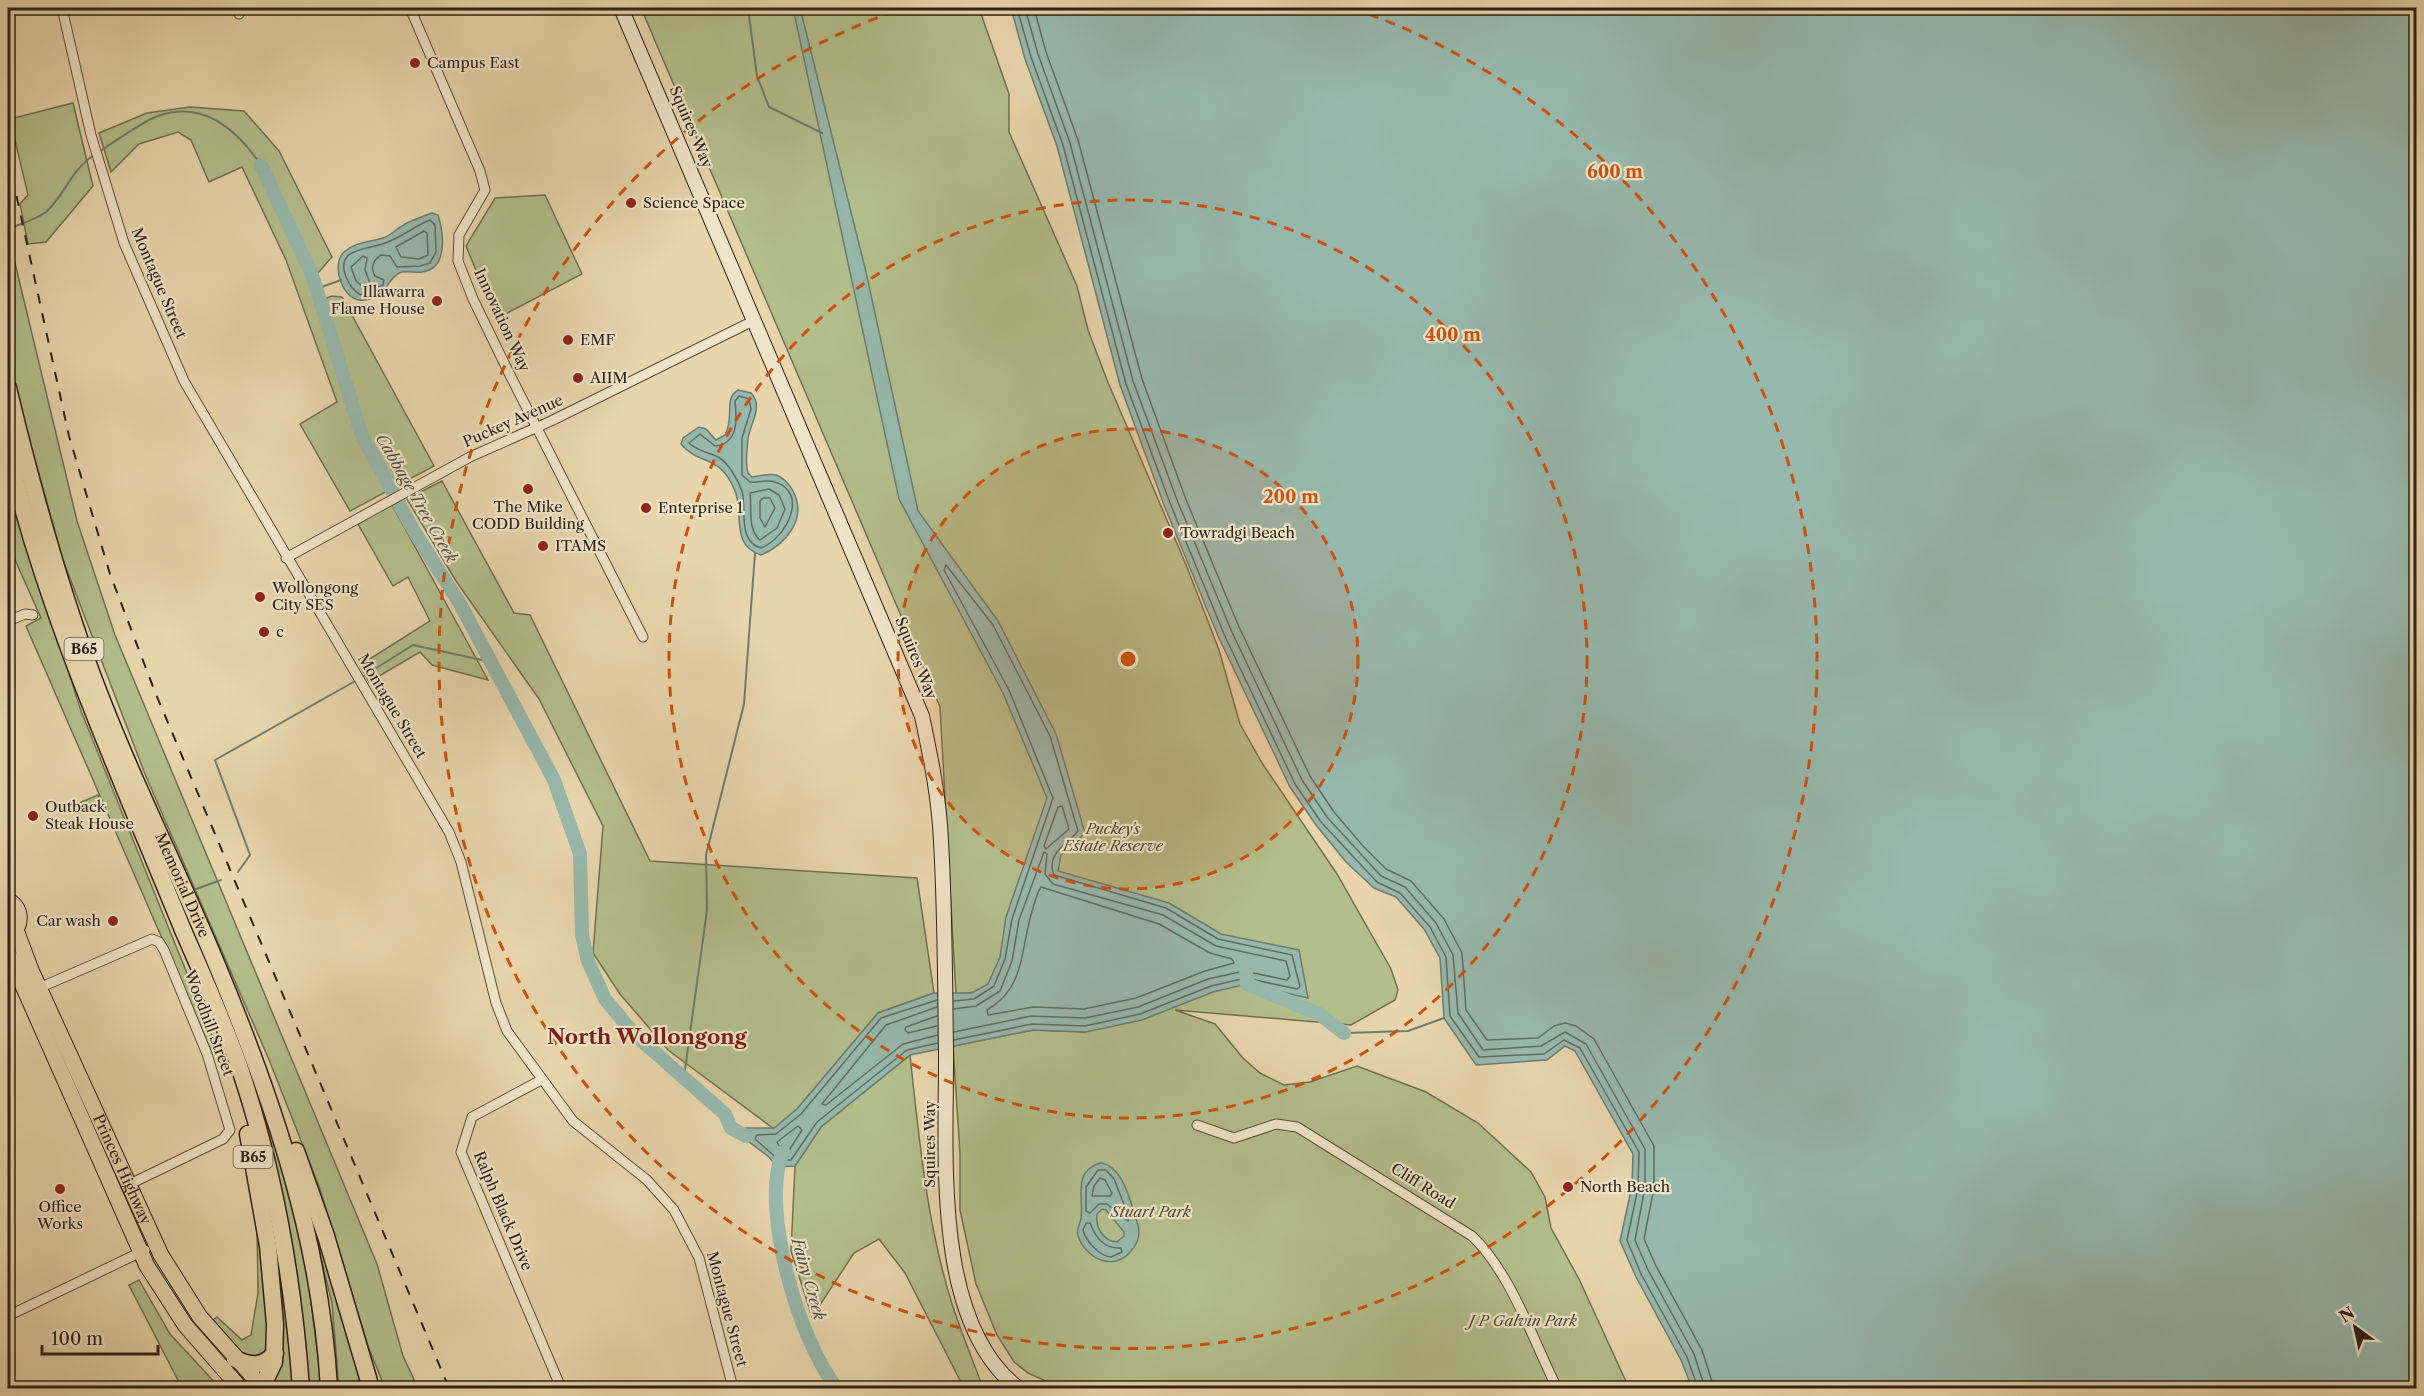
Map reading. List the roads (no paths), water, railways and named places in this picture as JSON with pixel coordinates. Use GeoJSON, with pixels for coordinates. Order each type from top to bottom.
{"type":"FeatureCollection","features":[{"type":"Feature","properties":{"kind":"highway","name":"Memorial Drive"},"geometry":{"type":"LineString","coordinates":[[8,388],[37,507],[92,673],[221,974],[266,1089],[296,1188],[322,1310],[329,1389]]}},
{"type":"Feature","properties":{"kind":"highway","name":"Memorial Drive"},"geometry":{"type":"LineString","coordinates":[[8,451],[26,517],[80,677],[238,1066],[266,1158],[292,1290],[301,1389]]}},
{"type":"Feature","properties":{"kind":"highway","name":"B65"},"geometry":{"type":"LineString","coordinates":[[198,967],[243,1113],[268,1246],[275,1324],[275,1353],[262,1388]]}},
{"type":"Feature","properties":{"kind":"highway","name":"B65"},"geometry":{"type":"LineString","coordinates":[[221,974],[262,1060],[291,1135],[326,1236],[371,1389]]}},
{"type":"Feature","properties":{"kind":"highway"},"geometry":{"type":"LineString","coordinates":[[235,1359],[258,1365],[268,1361],[275,1353]]}},
{"type":"Feature","properties":{"kind":"main road","name":"Squires Way"},"geometry":{"type":"LineString","coordinates":[[621,8],[922,716],[936,776],[938,801],[945,998],[946,1191],[952,1251],[969,1318],[991,1364],[1018,1389]]}},
{"type":"Feature","properties":{"kind":"main road","name":"Princes Highway"},"geometry":{"type":"LineString","coordinates":[[8,900],[18,912],[12,934],[39,988],[156,1245],[190,1303],[235,1359],[262,1388]]}},
{"type":"Feature","properties":{"kind":"main road","name":"Princes Highway"},"geometry":{"type":"LineString","coordinates":[[8,952],[141,1252],[185,1325],[236,1386]]}},
{"type":"Feature","properties":{"kind":"main road"},"geometry":{"type":"LineString","coordinates":[[106,1177],[126,1180]]}},
{"type":"Feature","properties":{"kind":"street","name":"Montague Street"},"geometry":{"type":"LineString","coordinates":[[62,8],[92,140],[124,243],[184,381],[456,847],[499,1010],[507,1031],[573,1121],[647,1180],[674,1210],[699,1258],[733,1389]]}},
{"type":"Feature","properties":{"kind":"street","name":"Innovation Way"},"geometry":{"type":"LineString","coordinates":[[410,8],[480,171],[485,190],[459,235],[458,261],[478,309],[644,637]]}},
{"type":"Feature","properties":{"kind":"street","name":"Puckey Avenue"},"geometry":{"type":"LineString","coordinates":[[286,558],[436,474],[538,427],[755,320]]}},
{"type":"Feature","properties":{"kind":"street"},"geometry":{"type":"LineString","coordinates":[[8,621],[25,614],[33,615]]}},
{"type":"Feature","properties":{"kind":"street","name":"Woodhill Street"},"geometry":{"type":"LineString","coordinates":[[39,988],[152,939],[159,942],[164,950],[207,1054],[230,1130],[223,1139],[126,1180]]}},
{"type":"Feature","properties":{"kind":"street","name":"Ralph Black Drive"},"geometry":{"type":"LineString","coordinates":[[541,1080],[472,1117],[461,1152],[561,1389]]}},
{"type":"Feature","properties":{"kind":"street","name":"Cliff Road"},"geometry":{"type":"LineString","coordinates":[[1197,1125],[1234,1138],[1276,1124],[1297,1127],[1472,1236],[1495,1263],[1557,1389]]}},
{"type":"Feature","properties":{"kind":"street"},"geometry":{"type":"LineString","coordinates":[[8,1316],[156,1245]]}},
{"type":"Feature","properties":{"kind":"water"},"geometry":{"type":"Polygon","coordinates":[[[793,8],[800,8],[866,272],[918,511],[998,621],[1056,734],[1085,833],[1061,855],[1058,871],[1169,903],[1221,934],[1299,950],[1308,998],[1247,984],[1213,992],[1142,1020],[1086,1032],[1033,1030],[910,1055],[821,1127],[795,1166],[777,1167],[769,1157],[731,1128],[774,1128],[797,1109],[878,1013],[934,993],[972,993],[988,984],[1000,957],[1006,917],[1047,798],[1003,693],[899,499],[793,8]]]}},
{"type":"Feature","properties":{"kind":"water"},"geometry":{"type":"Polygon","coordinates":[[[1011,8],[2416,8],[2416,1388],[1692,1388],[1681,1360],[1636,1277],[1620,1241],[1632,1186],[1633,1154],[1575,1051],[1565,1046],[1547,1060],[1476,1065],[1444,1018],[1440,958],[1424,929],[1396,897],[1374,888],[1346,862],[1316,825],[1290,787],[1218,636],[1164,505],[1120,385],[1057,146],[1025,59],[1011,8]]]}},
{"type":"Feature","properties":{"kind":"water"},"geometry":{"type":"Polygon","coordinates":[[[432,213],[438,215],[442,232],[442,250],[436,264],[422,272],[399,273],[378,296],[364,300],[350,296],[339,274],[338,265],[344,252],[357,244],[386,237],[409,222],[432,213]]]}},
{"type":"Feature","properties":{"kind":"water"},"geometry":{"type":"Polygon","coordinates":[[[738,390],[751,393],[756,404],[748,439],[746,460],[748,473],[752,477],[776,475],[792,489],[797,501],[798,511],[792,530],[778,545],[761,555],[745,544],[740,528],[735,491],[729,479],[716,465],[688,451],[681,444],[683,438],[699,427],[706,429],[716,440],[725,435],[729,422],[731,398],[738,390]]]}},
{"type":"Feature","properties":{"kind":"water"},"geometry":{"type":"Polygon","coordinates":[[[1100,1163],[1115,1170],[1125,1186],[1138,1226],[1139,1234],[1136,1244],[1131,1251],[1117,1261],[1109,1262],[1094,1256],[1087,1251],[1078,1236],[1082,1210],[1082,1179],[1091,1167],[1100,1163]],[[1102,1209],[1097,1214],[1099,1228],[1108,1239],[1117,1242],[1124,1236],[1124,1232],[1106,1210],[1102,1209]]]}},
{"type":"Feature","properties":{"kind":"waterway"},"geometry":{"type":"LineString","coordinates":[[748,8],[757,76],[769,107],[822,133]]}},
{"type":"Feature","properties":{"kind":"waterway","name":"Cabbage Tree Creek"},"geometry":{"type":"LineString","coordinates":[[99,152],[128,132],[158,116],[175,112],[190,112],[218,121],[241,140],[261,165]]}},
{"type":"Feature","properties":{"kind":"waterway","name":"Cabbage Tree Creek"},"geometry":{"type":"LineString","coordinates":[[8,229],[46,212],[79,168],[94,155]]}},
{"type":"Feature","properties":{"kind":"waterway","name":"Cabbage Tree Creek"},"geometry":{"type":"LineString","coordinates":[[261,165],[312,275],[362,436],[414,531],[460,604],[554,780],[580,854],[582,935],[588,961],[605,999],[634,1034],[725,1114],[731,1128],[746,1136]]}},
{"type":"Feature","properties":{"kind":"waterway"},"geometry":{"type":"LineString","coordinates":[[316,289],[341,280]]}},
{"type":"Feature","properties":{"kind":"waterway"},"geometry":{"type":"LineString","coordinates":[[684,1077],[707,910],[706,855],[744,704],[755,553]]}},
{"type":"Feature","properties":{"kind":"waterway"},"geometry":{"type":"LineString","coordinates":[[362,677],[413,645],[491,662]]}},
{"type":"Feature","properties":{"kind":"waterway"},"geometry":{"type":"LineString","coordinates":[[238,872],[250,855],[215,760],[357,680]]}},
{"type":"Feature","properties":{"kind":"waterway"},"geometry":{"type":"LineString","coordinates":[[196,889],[221,880]]}},
{"type":"Feature","properties":{"kind":"waterway"},"geometry":{"type":"LineString","coordinates":[[1246,967],[1247,984],[1319,1014],[1344,1033]]}},
{"type":"Feature","properties":{"kind":"waterway"},"geometry":{"type":"LineString","coordinates":[[1344,1033],[1408,1031],[1444,1018]]}},
{"type":"Feature","properties":{"kind":"waterway","name":"Fairy Creek"},"geometry":{"type":"LineString","coordinates":[[783,1152],[777,1176],[776,1206],[787,1274],[810,1340],[823,1367],[837,1388]]}},
{"type":"Feature","properties":{"kind":"railway"},"geometry":{"type":"LineString","coordinates":[[8,157],[69,436],[110,574],[155,692],[449,1388]]}},
{"type":"Feature","properties":{"kind":"place","name":"Campus East"},"geometry":{"type":"Point","coordinates":[415,63]}},
{"type":"Feature","properties":{"kind":"place","name":"Science Space"},"geometry":{"type":"Point","coordinates":[631,203]}},
{"type":"Feature","properties":{"kind":"place","name":"Illawarra Flame House"},"geometry":{"type":"Point","coordinates":[437,301]}},
{"type":"Feature","properties":{"kind":"place","name":"EMF"},"geometry":{"type":"Point","coordinates":[568,340]}},
{"type":"Feature","properties":{"kind":"place","name":"AIIM"},"geometry":{"type":"Point","coordinates":[578,378]}},
{"type":"Feature","properties":{"kind":"place","name":"The Mike CODD Building"},"geometry":{"type":"Point","coordinates":[528,489]}},
{"type":"Feature","properties":{"kind":"place","name":"Enterprise 1"},"geometry":{"type":"Point","coordinates":[646,508]}},
{"type":"Feature","properties":{"kind":"place","name":"Towradgi Beach"},"geometry":{"type":"Point","coordinates":[1168,533]}},
{"type":"Feature","properties":{"kind":"place","name":"ITAMS"},"geometry":{"type":"Point","coordinates":[543,546]}},
{"type":"Feature","properties":{"kind":"place","name":"Wollongong City SES"},"geometry":{"type":"Point","coordinates":[260,597]}},
{"type":"Feature","properties":{"kind":"place","name":"c"},"geometry":{"type":"Point","coordinates":[264,632]}},
{"type":"Feature","properties":{"kind":"place","name":"Outback Steak House"},"geometry":{"type":"Point","coordinates":[33,816]}},
{"type":"Feature","properties":{"kind":"place","name":"Car wash"},"geometry":{"type":"Point","coordinates":[113,921]}},
{"type":"Feature","properties":{"kind":"place","name":"North Beach"},"geometry":{"type":"Point","coordinates":[1568,1187]}},
{"type":"Feature","properties":{"kind":"place","name":"Office Works"},"geometry":{"type":"Point","coordinates":[60,1189]}},
{"type":"Feature","properties":{"kind":"district","name":"North Wollongong"},"geometry":{"type":"Point","coordinates":[647,1037]}},
{"type":"Feature","properties":{"kind":"park label","name":"Puckey's Estate Reserve"},"geometry":{"type":"Point","coordinates":[1113,838]}},
{"type":"Feature","properties":{"kind":"park label","name":"Stuart Park"},"geometry":{"type":"Point","coordinates":[1151,1212]}},
{"type":"Feature","properties":{"kind":"park label","name":"J P Galvin Park"},"geometry":{"type":"Point","coordinates":[1523,1321]}}]}
